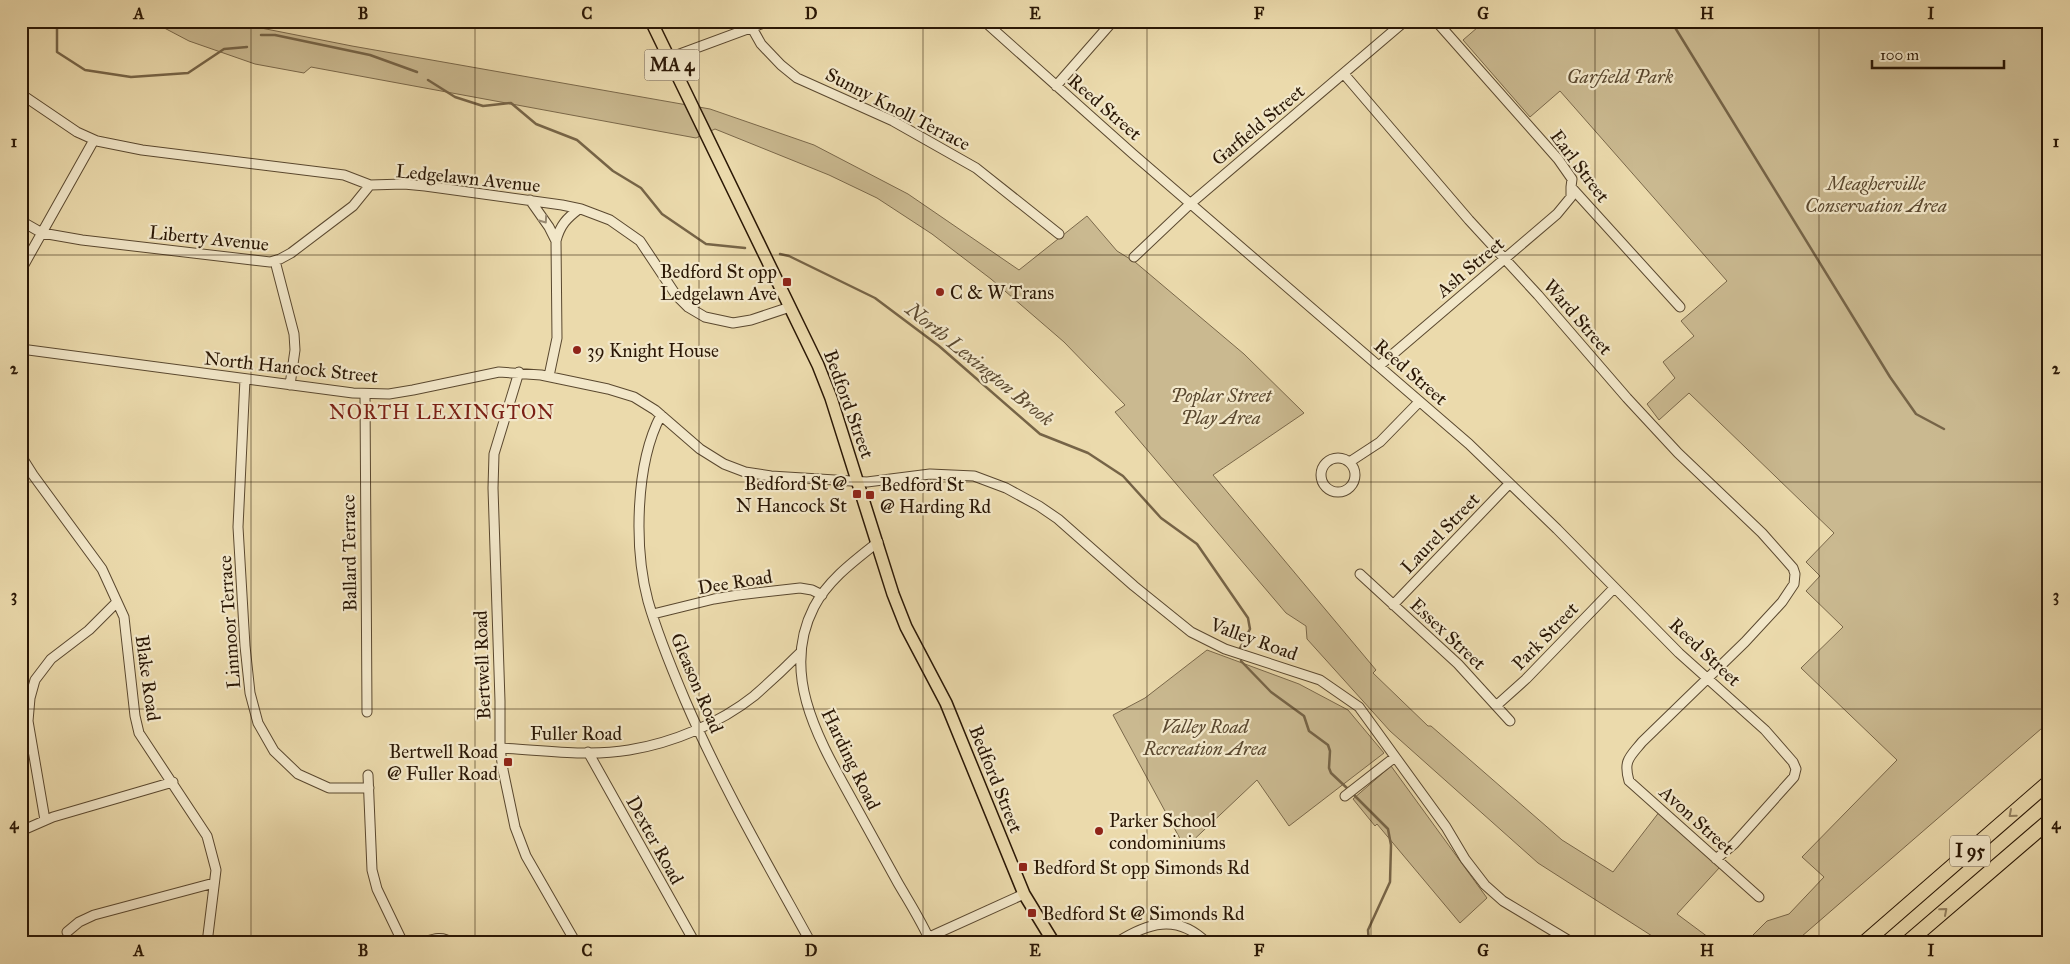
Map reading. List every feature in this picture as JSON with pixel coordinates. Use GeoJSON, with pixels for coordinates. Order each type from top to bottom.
{"type":"FeatureCollection","features":[{"type":"Feature","properties":{"kind":"highway","name":"I 95"},"geometry":{"type":"LineString","coordinates":[[1864,943],[2049,782]]}},
{"type":"Feature","properties":{"kind":"highway","name":"I 95"},"geometry":{"type":"LineString","coordinates":[[1908,943],[2049,821]]}},
{"type":"Feature","properties":{"kind":"main road","name":"Bedford Street"},"geometry":{"type":"LineString","coordinates":[[652,21],[790,307],[830,395],[893,594],[906,628],[946,704],[1024,894],[1054,943]]}},
{"type":"Feature","properties":{"kind":"street"},"geometry":{"type":"LineString","coordinates":[[669,58],[769,21]]}},
{"type":"Feature","properties":{"kind":"street","name":"Reed Street"},"geometry":{"type":"LineString","coordinates":[[984,21],[1190,204],[1462,438],[1706,678],[1765,730],[1787,754],[1796,769],[1794,777],[1734,844],[1716,859]]}},
{"type":"Feature","properties":{"kind":"street"},"geometry":{"type":"LineString","coordinates":[[1056,86],[1113,21]]}},
{"type":"Feature","properties":{"kind":"street","name":"Garfield Street"},"geometry":{"type":"LineString","coordinates":[[1134,257],[1190,204],[1405,21]]}},
{"type":"Feature","properties":{"kind":"street","name":"Earl Street"},"geometry":{"type":"LineString","coordinates":[[1436,21],[1558,159],[1572,180],[1571,187],[1680,307]]}},
{"type":"Feature","properties":{"kind":"street","name":"Sunny Knoll Terrace"},"geometry":{"type":"LineString","coordinates":[[752,28],[761,44],[781,65],[797,78],[893,121],[976,168],[1060,234]]}},
{"type":"Feature","properties":{"kind":"street","name":"Ward Street"},"geometry":{"type":"LineString","coordinates":[[1344,74],[1504,260],[1538,295],[1642,415],[1678,454],[1762,533],[1786,559],[1795,574],[1794,584],[1782,602],[1745,642],[1706,678]]}},
{"type":"Feature","properties":{"kind":"street","name":"Ledgelawn Avenue"},"geometry":{"type":"LineString","coordinates":[[21,94],[77,132],[94,140],[142,150],[344,176],[370,185],[404,184],[530,200],[579,209],[610,220],[640,241],[676,295],[688,307],[705,317],[734,323],[751,320],[790,307]]}},
{"type":"Feature","properties":{"kind":"street"},"geometry":{"type":"LineString","coordinates":[[21,270],[94,140]]}},
{"type":"Feature","properties":{"kind":"street","name":"Liberty Avenue"},"geometry":{"type":"LineString","coordinates":[[21,221],[42,232],[82,240],[260,262],[275,261],[291,253],[350,208],[370,185]]}},
{"type":"Feature","properties":{"kind":"street","name":"Ash Street"},"geometry":{"type":"LineString","coordinates":[[1379,366],[1556,214],[1571,197],[1571,187]]}},
{"type":"Feature","properties":{"kind":"street"},"geometry":{"type":"LineString","coordinates":[[530,200],[549,227],[556,241]]}},
{"type":"Feature","properties":{"kind":"street"},"geometry":{"type":"LineString","coordinates":[[549,376],[557,338],[556,241],[559,229],[579,209]]}},
{"type":"Feature","properties":{"kind":"street"},"geometry":{"type":"LineString","coordinates":[[275,261],[294,334],[295,350],[290,385]]}},
{"type":"Feature","properties":{"kind":"street","name":"North Hancock Street"},"geometry":{"type":"LineString","coordinates":[[21,349],[365,394],[389,394],[499,372],[519,372],[549,376],[608,388],[634,397],[661,415],[700,449],[724,464],[745,472],[771,476],[858,482]]}},
{"type":"Feature","properties":{"kind":"street","name":"Bertwell Road"},"geometry":{"type":"LineString","coordinates":[[519,372],[494,454],[493,491],[500,748],[515,827],[526,856],[576,943]]}},
{"type":"Feature","properties":{"kind":"street","name":"Linmoor Terrace"},"geometry":{"type":"LineString","coordinates":[[245,379],[238,527],[245,646],[250,693],[258,724],[274,750],[298,774],[329,788],[369,788]]}},
{"type":"Feature","properties":{"kind":"street","name":"Ballard Terrace"},"geometry":{"type":"LineString","coordinates":[[365,394],[367,712]]}},
{"type":"Feature","properties":{"kind":"street"},"geometry":{"type":"LineString","coordinates":[[1351,461],[1380,442],[1419,402]]}},
{"type":"Feature","properties":{"kind":"street","name":"Gleason Road"},"geometry":{"type":"LineString","coordinates":[[661,415],[645,458],[640,504],[640,547],[652,614],[660,641],[697,728],[724,783],[811,943]]}},
{"type":"Feature","properties":{"kind":"street","name":"Blake Road"},"geometry":{"type":"LineString","coordinates":[[21,456],[102,569],[124,617],[135,716],[139,733],[207,836],[216,870],[207,943]]}},
{"type":"Feature","properties":{"kind":"street","name":"Valley Road"},"geometry":{"type":"LineString","coordinates":[[858,482],[930,474],[952,474],[974,476],[1002,487],[1039,506],[1058,519],[1134,586],[1191,632],[1237,653],[1320,680],[1359,707],[1448,830],[1465,859],[1485,885],[1503,901],[1572,943]]}},
{"type":"Feature","properties":{"kind":"street","name":"Laurel Street"},"geometry":{"type":"LineString","coordinates":[[1394,605],[1509,484]]}},
{"type":"Feature","properties":{"kind":"street","name":"Harding Road"},"geometry":{"type":"LineString","coordinates":[[878,542],[856,559],[834,580],[822,595],[809,620],[801,652],[802,689],[812,724],[828,757],[930,940]]}},
{"type":"Feature","properties":{"kind":"street","name":"Essex Street"},"geometry":{"type":"LineString","coordinates":[[1360,574],[1458,664],[1497,704],[1510,721]]}},
{"type":"Feature","properties":{"kind":"street","name":"Dee Road"},"geometry":{"type":"LineString","coordinates":[[652,614],[714,599],[800,588],[812,590],[822,595]]}},
{"type":"Feature","properties":{"kind":"street","name":"Park Street"},"geometry":{"type":"LineString","coordinates":[[1497,704],[1526,679],[1614,588]]}},
{"type":"Feature","properties":{"kind":"street"},"geometry":{"type":"LineString","coordinates":[[46,820],[28,721],[30,698],[35,680],[51,659],[88,630],[117,602]]}},
{"type":"Feature","properties":{"kind":"street","name":"Fuller Road"},"geometry":{"type":"LineString","coordinates":[[500,748],[588,752],[629,750],[682,736],[727,714],[753,696],[801,652]]}},
{"type":"Feature","properties":{"kind":"street","name":"Avon Street"},"geometry":{"type":"LineString","coordinates":[[1706,678],[1642,742],[1628,760],[1626,768],[1629,781],[1759,898]]}},
{"type":"Feature","properties":{"kind":"street","name":"Dexter Road"},"geometry":{"type":"LineString","coordinates":[[588,752],[694,943]]}},
{"type":"Feature","properties":{"kind":"street"},"geometry":{"type":"LineString","coordinates":[[1345,796],[1395,758]]}},
{"type":"Feature","properties":{"kind":"street"},"geometry":{"type":"LineString","coordinates":[[368,775],[372,870],[377,889],[403,943]]}},
{"type":"Feature","properties":{"kind":"street"},"geometry":{"type":"LineString","coordinates":[[21,831],[46,820],[173,782]]}},
{"type":"Feature","properties":{"kind":"street"},"geometry":{"type":"LineString","coordinates":[[67,932],[79,922],[94,915],[214,882]]}},
{"type":"Feature","properties":{"kind":"street"},"geometry":{"type":"LineString","coordinates":[[916,943],[930,940],[1024,894]]}},
{"type":"Feature","properties":{"kind":"street"},"geometry":{"type":"LineString","coordinates":[[1116,943],[1141,928],[1165,924],[1186,928],[1207,943]]}},
{"type":"Feature","properties":{"kind":"street"},"geometry":{"type":"LineString","coordinates":[[421,943],[435,938],[446,938],[452,943]]}},
{"type":"Feature","properties":{"kind":"green space","name":"Poplar Street Play Area"},"geometry":{"type":"Polygon","coordinates":[[[151,21],[236,21],[256,27],[352,46],[710,109],[814,145],[908,194],[1019,270],[1087,216],[1117,251],[1135,262],[1244,354],[1304,413],[1213,475],[1376,670],[1373,673],[1428,726],[1431,726],[1562,840],[1613,872],[1660,811],[1720,867],[1677,914],[1716,943],[1663,943],[1538,863],[1390,731],[1307,639],[1306,626],[1286,613],[1115,412],[1125,405],[1064,342],[991,279],[932,234],[877,198],[829,175],[715,129],[696,138],[311,67],[304,73],[255,64],[189,41],[151,21]]]}},
{"type":"Feature","properties":{"kind":"green space","name":"Meagherville Conservation Area"},"geometry":{"type":"Polygon","coordinates":[[[1485,21],[2049,21],[2049,722],[1794,943],[1745,943],[1767,921],[1789,914],[1824,877],[1802,857],[1897,760],[1801,668],[1843,627],[1806,591],[1820,576],[1806,562],[1834,533],[1689,393],[1659,420],[1647,404],[1675,378],[1663,362],[1694,336],[1681,321],[1727,281],[1560,91],[1530,117],[1463,40],[1485,21]]]}},
{"type":"Feature","properties":{"kind":"green space","name":"Valley Road Recreation Area"},"geometry":{"type":"Polygon","coordinates":[[[1207,650],[1299,684],[1348,710],[1384,753],[1289,826],[1257,780],[1185,848],[1113,715],[1145,698],[1207,650]]]}},
{"type":"Feature","properties":{"kind":"green space"},"geometry":{"type":"Polygon","coordinates":[[[1391,766],[1487,898],[1460,923],[1377,824],[1375,826],[1353,799],[1391,766]]]}},
{"type":"Feature","properties":{"kind":"waterway","name":"North Lexington Brook"},"geometry":{"type":"LineString","coordinates":[[57,21],[57,52],[85,70],[131,77],[188,73],[224,49],[247,47]]}},
{"type":"Feature","properties":{"kind":"waterway"},"geometry":{"type":"LineString","coordinates":[[1671,21],[1890,377],[1916,414],[1944,429]]}},
{"type":"Feature","properties":{"kind":"waterway","name":"North Lexington Brook"},"geometry":{"type":"LineString","coordinates":[[261,35],[275,35],[370,55],[417,72]]}},
{"type":"Feature","properties":{"kind":"waterway","name":"North Lexington Brook"},"geometry":{"type":"LineString","coordinates":[[428,80],[455,97],[483,106],[511,103],[536,124],[577,140],[613,171],[641,188],[662,214],[706,244],[745,248]]}},
{"type":"Feature","properties":{"kind":"waterway","name":"North Lexington Brook"},"geometry":{"type":"LineString","coordinates":[[780,254],[789,256],[875,298],[939,346],[1040,434],[1088,453],[1123,476],[1161,518],[1197,544],[1248,618],[1250,629],[1240,648]]}},
{"type":"Feature","properties":{"kind":"waterway","name":"North Lexington Brook"},"geometry":{"type":"LineString","coordinates":[[1241,661],[1271,692],[1304,716],[1309,731],[1328,745],[1331,773],[1348,789]]}},
{"type":"Feature","properties":{"kind":"waterway","name":"North Lexington Brook"},"geometry":{"type":"LineString","coordinates":[[1352,793],[1388,829],[1391,845],[1390,882],[1368,930],[1369,943]]}},
{"type":"Feature","properties":{"kind":"place","name":"Bedford St opp Ledgelawn Ave"},"geometry":{"type":"Point","coordinates":[787,282]}},
{"type":"Feature","properties":{"kind":"place","name":"C & W Trans"},"geometry":{"type":"Point","coordinates":[940,292]}},
{"type":"Feature","properties":{"kind":"place","name":"39 Knight House"},"geometry":{"type":"Point","coordinates":[577,350]}},
{"type":"Feature","properties":{"kind":"place","name":"Bedford St @ N Hancock St"},"geometry":{"type":"Point","coordinates":[857,494]}},
{"type":"Feature","properties":{"kind":"place","name":"Bedford St @ Harding Rd"},"geometry":{"type":"Point","coordinates":[870,495]}},
{"type":"Feature","properties":{"kind":"place","name":"Bertwell Road @ Fuller Road"},"geometry":{"type":"Point","coordinates":[508,762]}},
{"type":"Feature","properties":{"kind":"place","name":"Parker School condominiums"},"geometry":{"type":"Point","coordinates":[1099,831]}},
{"type":"Feature","properties":{"kind":"place","name":"Bedford St opp Simonds Rd"},"geometry":{"type":"Point","coordinates":[1023,867]}},
{"type":"Feature","properties":{"kind":"place","name":"Bedford St @ Simonds Rd"},"geometry":{"type":"Point","coordinates":[1032,913]}},
{"type":"Feature","properties":{"kind":"district","name":"NORTH LEXINGTON"},"geometry":{"type":"Point","coordinates":[442,412]}},
{"type":"Feature","properties":{"kind":"park label","name":"Garfield Park"},"geometry":{"type":"Point","coordinates":[1620,76]}}]}
